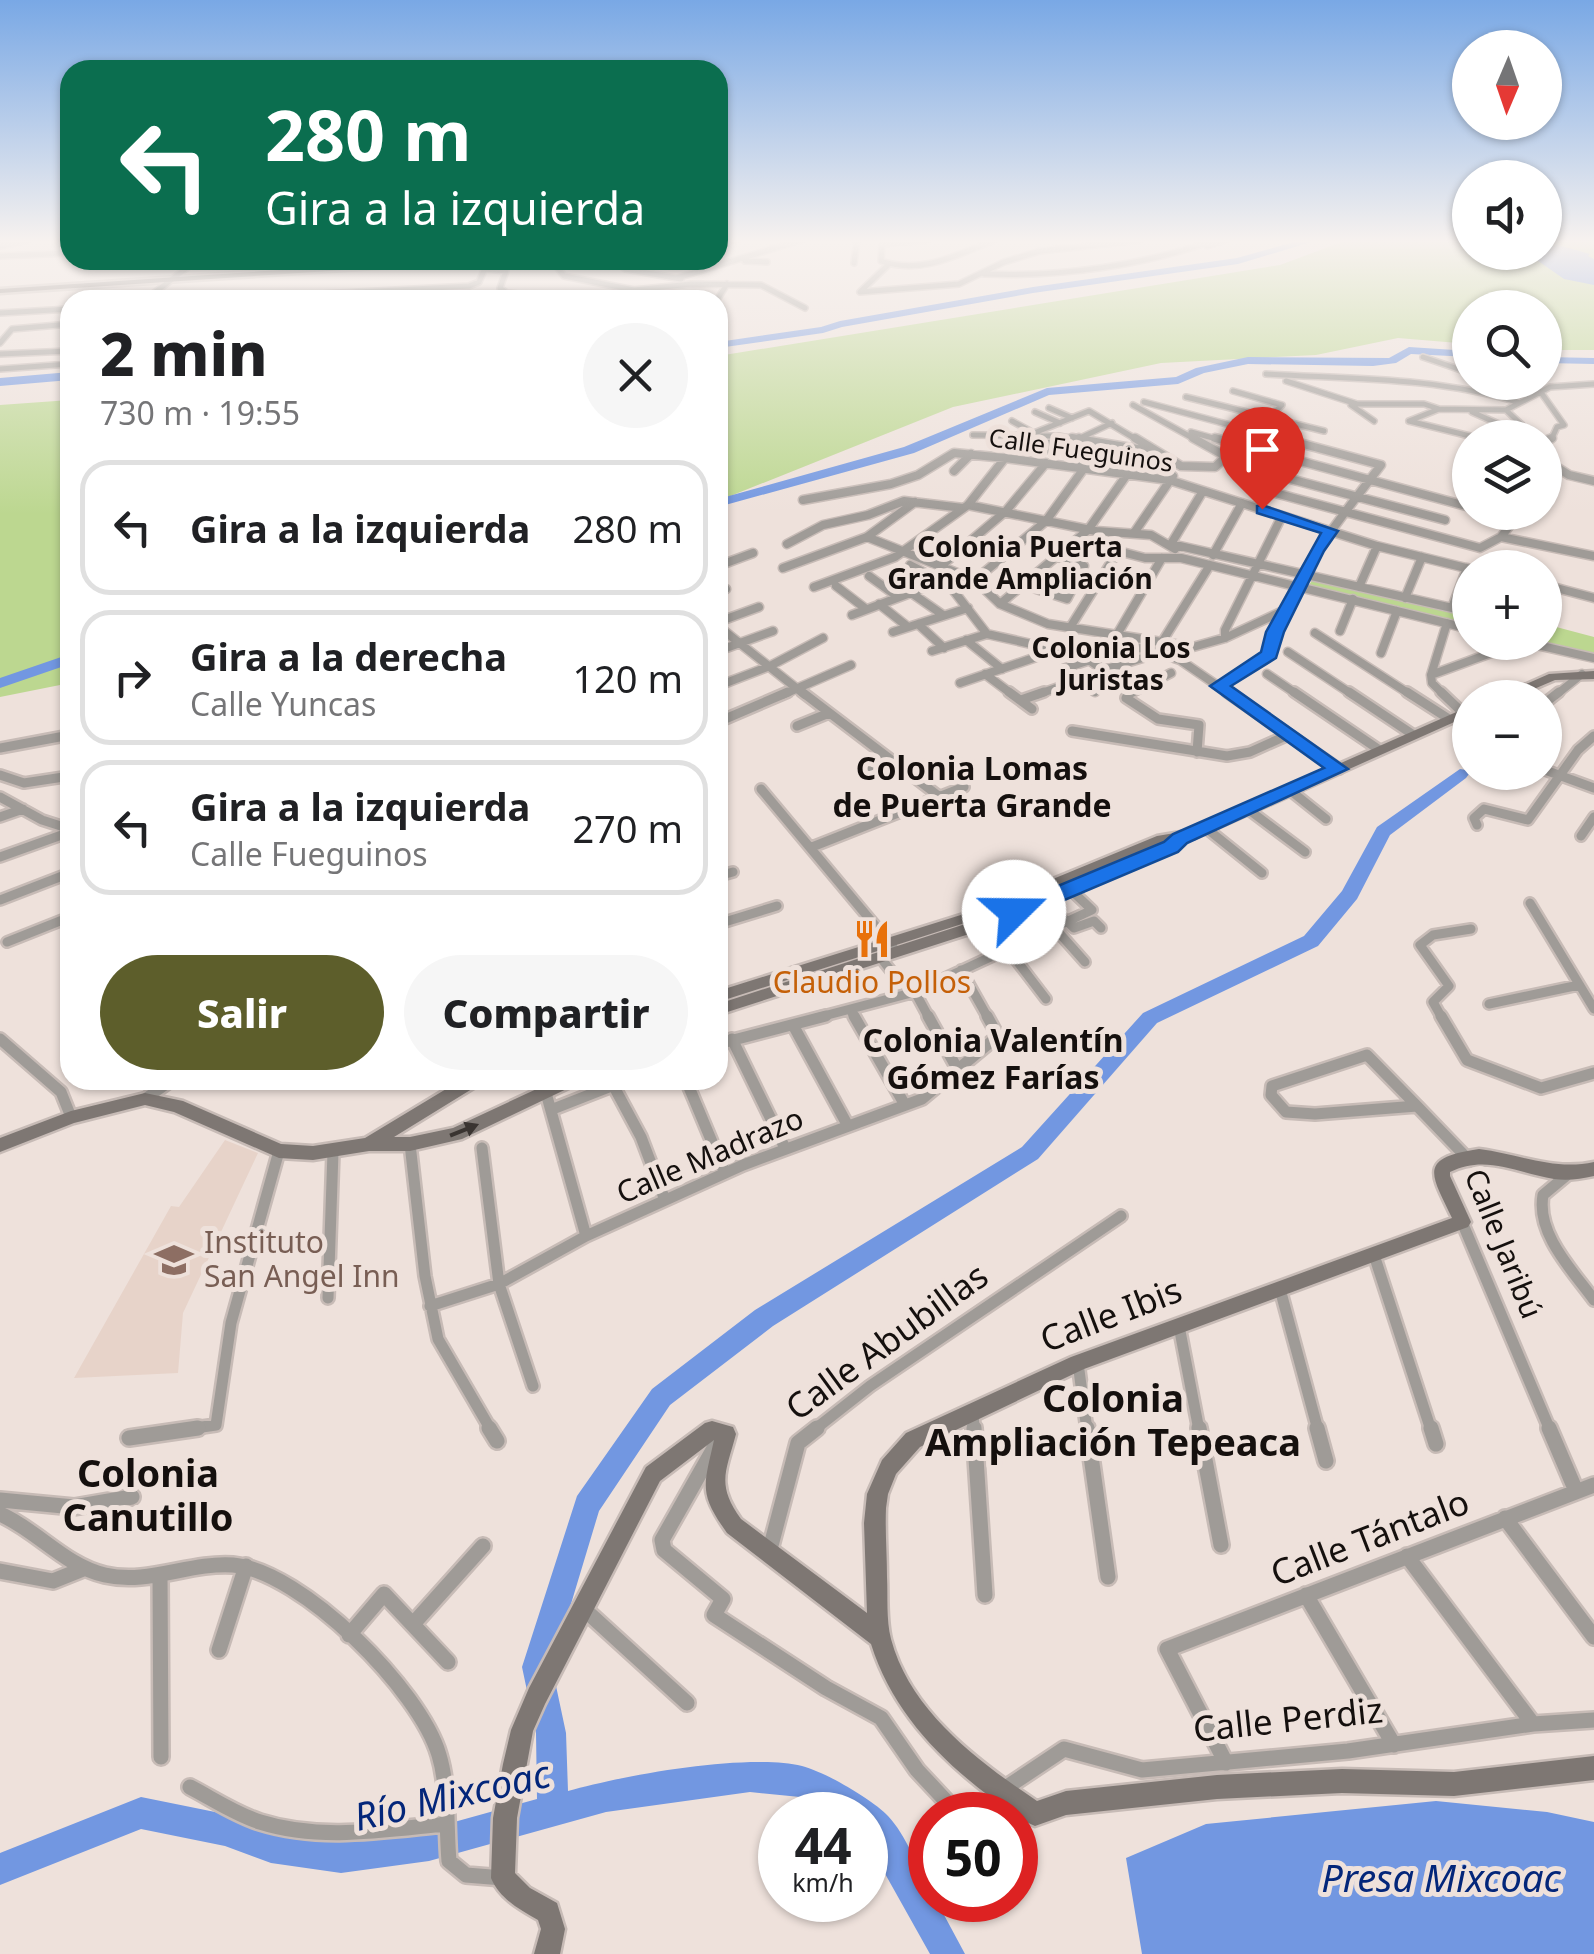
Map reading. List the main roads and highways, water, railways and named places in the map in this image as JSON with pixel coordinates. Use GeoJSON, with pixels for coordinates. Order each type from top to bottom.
{"type":"FeatureCollection","features":[{"type":"Feature","properties":{"kind":"main road"},"geometry":{"type":"LineString","coordinates":[[1545,680],[1588,675]]}},
{"type":"Feature","properties":{"kind":"main road"},"geometry":{"type":"LineString","coordinates":[[728,1007],[880,957],[893,947],[1162,839],[1180,838],[1206,828],[1452,718]]}},
{"type":"Feature","properties":{"kind":"main road"},"geometry":{"type":"LineString","coordinates":[[728,993],[992,921],[1171,847],[1180,838]]}},
{"type":"Feature","properties":{"kind":"main road"},"geometry":{"type":"LineString","coordinates":[[368,1144],[457,1090]]}},
{"type":"Feature","properties":{"kind":"main road"},"geometry":{"type":"LineString","coordinates":[[0,1145],[68,1118],[145,1098],[177,1106],[279,1150],[333,1152],[368,1144],[410,1144],[456,1134],[550,1101],[561,1090]]}},
{"type":"Feature","properties":{"kind":"main road","name":"Calle Jaribú"},"geometry":{"type":"LineString","coordinates":[[1462,1222],[1441,1176],[1443,1168],[1465,1156],[1484,1155],[1568,1174],[1594,1169]]}},
{"type":"Feature","properties":{"kind":"main road","name":"Calle Ibis"},"geometry":{"type":"LineString","coordinates":[[1000,1792],[960,1760],[919,1715],[880,1637],[874,1528],[880,1478],[892,1458],[913,1440],[1078,1363],[1462,1222]]}},
{"type":"Feature","properties":{"kind":"main road"},"geometry":{"type":"LineString","coordinates":[[547,1954],[554,1929],[548,1912],[521,1897],[504,1877],[505,1818],[522,1730],[654,1474],[691,1442],[712,1430],[722,1433],[727,1441],[714,1481],[718,1505],[734,1526],[880,1637]]}},
{"type":"Feature","properties":{"kind":"main road","name":"Calle Perdiz"},"geometry":{"type":"LineString","coordinates":[[1038,1805],[1217,1786],[1342,1780],[1454,1784],[1594,1768]]}},
{"type":"Feature","properties":{"kind":"water","name":"Presa Mixcoac"},"geometry":{"type":"Polygon","coordinates":[[[1436,1801],[1547,1812],[1594,1822],[1594,1954],[1142,1954],[1126,1858],[1206,1824],[1436,1801]]]}},
{"type":"Feature","properties":{"kind":"waterway"},"geometry":{"type":"LineString","coordinates":[[728,344],[815,331]]}},
{"type":"Feature","properties":{"kind":"waterway"},"geometry":{"type":"LineString","coordinates":[[728,500],[909,450],[1047,392],[1178,380],[1200,370],[1248,361],[1373,363],[1392,361],[1409,350],[1452,353]]}},
{"type":"Feature","properties":{"kind":"waterway"},"geometry":{"type":"LineString","coordinates":[[1562,360],[1594,361]]}},
{"type":"Feature","properties":{"kind":"waterway"},"geometry":{"type":"LineString","coordinates":[[0,382],[60,377]]}},
{"type":"Feature","properties":{"kind":"waterway"},"geometry":{"type":"LineString","coordinates":[[0,683],[60,662]]}},
{"type":"Feature","properties":{"kind":"waterway"},"geometry":{"type":"LineString","coordinates":[[553,1810],[551,1733],[537,1667],[587,1505],[661,1397],[764,1318],[1030,1153],[1150,1018],[1311,941],[1350,894],[1383,831],[1452,780]]}},
{"type":"Feature","properties":{"kind":"waterway","name":"Río Mixcoac"},"geometry":{"type":"LineString","coordinates":[[0,1869],[141,1813],[225,1830],[271,1847],[341,1857],[429,1845],[606,1796],[750,1777],[803,1782],[821,1792]]}},
{"type":"Feature","properties":{"kind":"waterway","name":"Río Mixcoac"},"geometry":{"type":"LineString","coordinates":[[888,1845],[948,1954]]}},
{"type":"Feature","properties":{"kind":"place","name":"Claudio Pollos"},"geometry":{"type":"Point","coordinates":[872,939]}},
{"type":"Feature","properties":{"kind":"place","name":"Instituto San Angel Inn"},"geometry":{"type":"Point","coordinates":[174,1260]}},
{"type":"Feature","properties":{"kind":"district","name":"Colonia Puerta Grande Ampliación"},"geometry":{"type":"Point","coordinates":[1020,563]}},
{"type":"Feature","properties":{"kind":"district","name":"Colonia Los Juristas"},"geometry":{"type":"Point","coordinates":[1111,664]}},
{"type":"Feature","properties":{"kind":"district","name":"Colonia Lomas de Puerta Grande"},"geometry":{"type":"Point","coordinates":[972,788]}},
{"type":"Feature","properties":{"kind":"district","name":"Colonia Valentín Gómez Farías"},"geometry":{"type":"Point","coordinates":[993,1060]}},
{"type":"Feature","properties":{"kind":"district","name":"Colonia Ampliación Tepeaca"},"geometry":{"type":"Point","coordinates":[1113,1421]}},
{"type":"Feature","properties":{"kind":"district","name":"Colonia Canutillo"},"geometry":{"type":"Point","coordinates":[148,1496]}}]}
